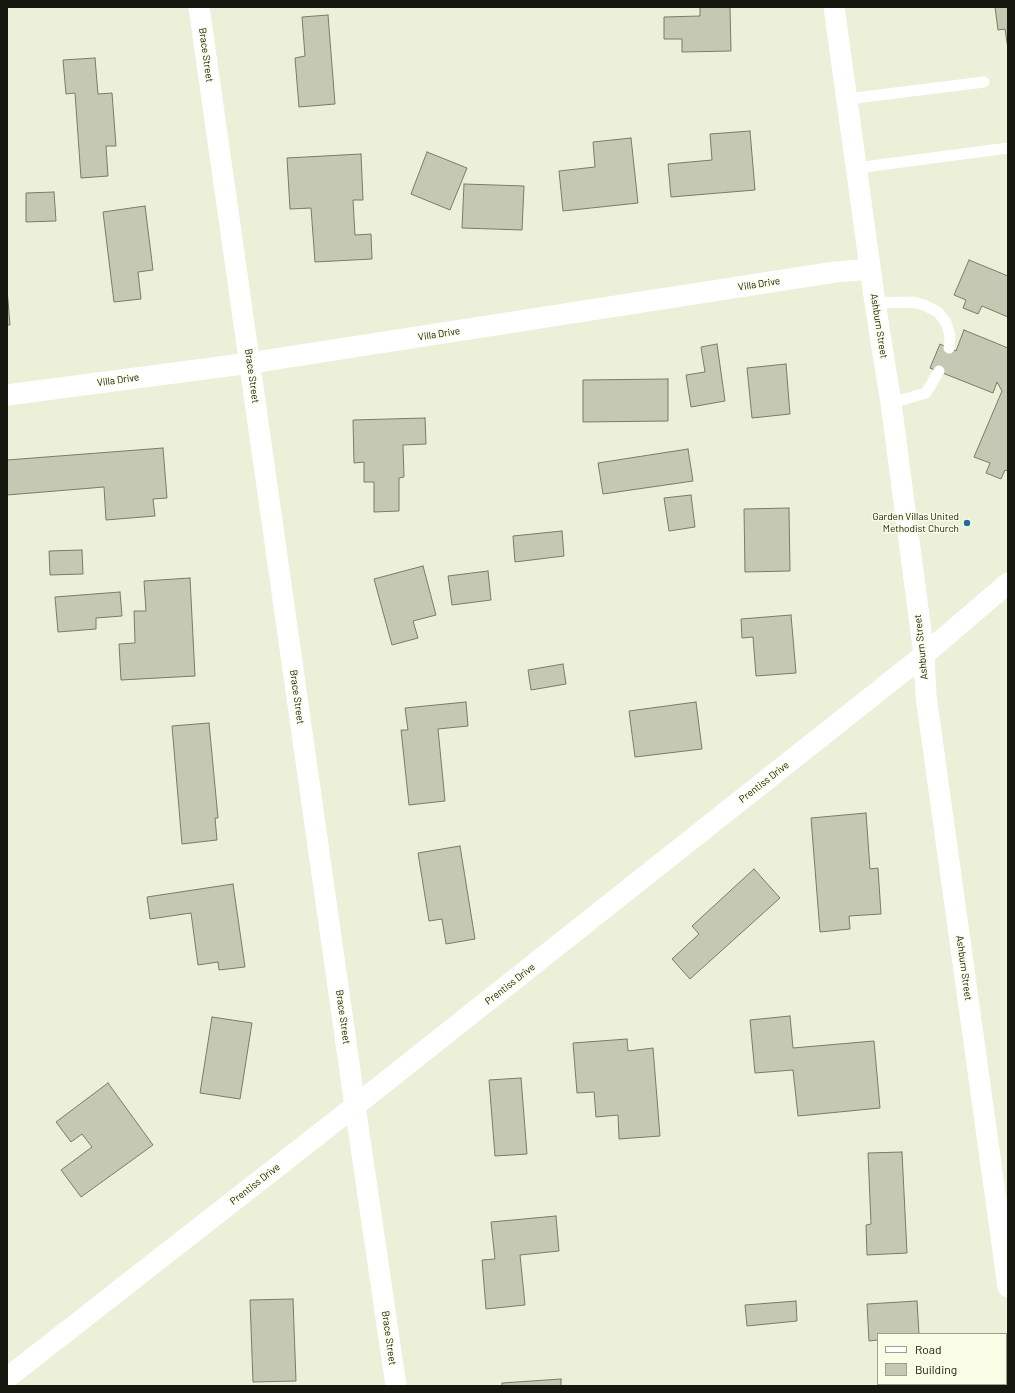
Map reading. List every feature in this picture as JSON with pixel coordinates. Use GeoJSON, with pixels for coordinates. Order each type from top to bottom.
{"type":"FeatureCollection","features":[{"type":"Feature","properties":{"kind":"street","name":"Brace Street"},"geometry":{"type":"LineString","coordinates":[[199,7],[396,1386]]}},
{"type":"Feature","properties":{"kind":"street","name":"Ashburn Street"},"geometry":{"type":"LineString","coordinates":[[834,7],[870,269],[891,403],[924,655],[926,696],[1008,1286]]}},
{"type":"Feature","properties":{"kind":"street","name":"Villa Drive"},"geometry":{"type":"LineString","coordinates":[[7,395],[250,363],[835,272],[870,269]]}},
{"type":"Feature","properties":{"kind":"street","name":"Prentiss Drive"},"geometry":{"type":"LineString","coordinates":[[7,1378],[355,1106],[924,655],[1008,583]]}},
{"type":"Feature","properties":{"kind":"lane"},"geometry":{"type":"LineString","coordinates":[[847,99],[984,82]]}},
{"type":"Feature","properties":{"kind":"lane"},"geometry":{"type":"LineString","coordinates":[[856,168],[1008,148]]}},
{"type":"Feature","properties":{"kind":"lane"},"geometry":{"type":"LineString","coordinates":[[875,303],[913,302],[924,305],[938,312],[946,322],[950,336],[949,348]]}},
{"type":"Feature","properties":{"kind":"lane"},"geometry":{"type":"LineString","coordinates":[[891,403],[926,393],[939,372]]}},
{"type":"Feature","properties":{"kind":"building"},"geometry":{"type":"Polygon","coordinates":[[[700,7],[730,7],[731,51],[682,52],[682,39],[664,39],[664,17],[700,16],[700,7]]]}},
{"type":"Feature","properties":{"kind":"building"},"geometry":{"type":"Polygon","coordinates":[[[995,7],[1008,7],[1008,49],[1005,29],[998,30],[995,7]]]}},
{"type":"Feature","properties":{"kind":"building"},"geometry":{"type":"Polygon","coordinates":[[[328,15],[335,104],[299,107],[295,58],[305,56],[302,17],[328,15]]]}},
{"type":"Feature","properties":{"kind":"building"},"geometry":{"type":"Polygon","coordinates":[[[95,58],[98,94],[112,93],[116,146],[106,146],[108,176],[81,178],[75,93],[66,94],[63,60],[95,58]]]}},
{"type":"Feature","properties":{"kind":"building"},"geometry":{"type":"Polygon","coordinates":[[[750,131],[755,190],[671,197],[668,164],[712,160],[710,134],[750,131]]]}},
{"type":"Feature","properties":{"kind":"building"},"geometry":{"type":"Polygon","coordinates":[[[631,138],[638,203],[563,211],[559,171],[595,167],[593,142],[631,138]]]}},
{"type":"Feature","properties":{"kind":"building"},"geometry":{"type":"Polygon","coordinates":[[[427,152],[467,168],[450,210],[411,194],[427,152]]]}},
{"type":"Feature","properties":{"kind":"building"},"geometry":{"type":"Polygon","coordinates":[[[361,154],[363,200],[353,200],[355,235],[371,234],[372,259],[315,262],[311,208],[290,209],[287,158],[361,154]]]}},
{"type":"Feature","properties":{"kind":"building"},"geometry":{"type":"Polygon","coordinates":[[[464,184],[524,186],[522,230],[462,228],[464,184]]]}},
{"type":"Feature","properties":{"kind":"building"},"geometry":{"type":"Polygon","coordinates":[[[54,192],[56,221],[26,222],[26,193],[54,192]]]}},
{"type":"Feature","properties":{"kind":"building"},"geometry":{"type":"Polygon","coordinates":[[[145,206],[153,270],[138,272],[141,299],[114,302],[103,212],[145,206]]]}},
{"type":"Feature","properties":{"kind":"building"},"geometry":{"type":"Polygon","coordinates":[[[969,260],[1008,276],[1008,317],[982,306],[978,314],[963,308],[966,300],[954,295],[969,260]]]}},
{"type":"Feature","properties":{"kind":"building"},"geometry":{"type":"Polygon","coordinates":[[[7,289],[10,325],[7,325],[7,289]]]}},
{"type":"Feature","properties":{"kind":"building"},"geometry":{"type":"Polygon","coordinates":[[[964,330],[1008,348],[1008,471],[1005,470],[1001,479],[986,473],[990,463],[974,457],[1002,391],[997,382],[993,393],[930,368],[940,344],[956,351],[964,330]]]}},
{"type":"Feature","properties":{"kind":"building"},"geometry":{"type":"Polygon","coordinates":[[[717,344],[725,401],[691,407],[686,375],[705,372],[701,347],[717,344]]]}},
{"type":"Feature","properties":{"kind":"building"},"geometry":{"type":"Polygon","coordinates":[[[786,364],[790,414],[752,418],[747,368],[786,364]]]}},
{"type":"Feature","properties":{"kind":"building"},"geometry":{"type":"Polygon","coordinates":[[[668,379],[668,421],[583,422],[583,380],[668,379]]]}},
{"type":"Feature","properties":{"kind":"building"},"geometry":{"type":"Polygon","coordinates":[[[425,418],[426,444],[403,445],[404,477],[399,478],[399,511],[374,512],[374,482],[364,482],[364,462],[354,463],[353,420],[425,418]]]}},
{"type":"Feature","properties":{"kind":"building"},"geometry":{"type":"Polygon","coordinates":[[[163,448],[167,498],[153,499],[155,516],[106,520],[104,487],[7,495],[7,460],[163,448]]]}},
{"type":"Feature","properties":{"kind":"building"},"geometry":{"type":"Polygon","coordinates":[[[688,449],[693,481],[603,494],[598,463],[688,449]]]}},
{"type":"Feature","properties":{"kind":"building"},"geometry":{"type":"Polygon","coordinates":[[[691,495],[695,527],[669,531],[664,498],[691,495]]]}},
{"type":"Feature","properties":{"kind":"building"},"geometry":{"type":"Polygon","coordinates":[[[789,508],[790,571],[745,572],[744,509],[789,508]]]}},
{"type":"Feature","properties":{"kind":"building"},"geometry":{"type":"Polygon","coordinates":[[[562,531],[564,556],[515,562],[513,536],[562,531]]]}},
{"type":"Feature","properties":{"kind":"building"},"geometry":{"type":"Polygon","coordinates":[[[82,550],[83,574],[50,575],[49,551],[82,550]]]}},
{"type":"Feature","properties":{"kind":"building"},"geometry":{"type":"Polygon","coordinates":[[[423,566],[436,615],[413,621],[418,638],[392,645],[374,579],[423,566]]]}},
{"type":"Feature","properties":{"kind":"building"},"geometry":{"type":"Polygon","coordinates":[[[488,571],[491,600],[452,605],[448,576],[488,571]]]}},
{"type":"Feature","properties":{"kind":"building"},"geometry":{"type":"Polygon","coordinates":[[[190,578],[195,676],[121,680],[119,644],[135,643],[134,611],[146,611],[144,581],[190,578]]]}},
{"type":"Feature","properties":{"kind":"building"},"geometry":{"type":"Polygon","coordinates":[[[120,592],[122,616],[96,618],[96,629],[58,632],[55,597],[120,592]]]}},
{"type":"Feature","properties":{"kind":"building"},"geometry":{"type":"Polygon","coordinates":[[[791,615],[796,673],[756,676],[753,637],[742,638],[741,619],[791,615]]]}},
{"type":"Feature","properties":{"kind":"building"},"geometry":{"type":"Polygon","coordinates":[[[563,664],[566,684],[531,690],[528,670],[563,664]]]}},
{"type":"Feature","properties":{"kind":"building"},"geometry":{"type":"Polygon","coordinates":[[[466,702],[468,726],[438,729],[445,801],[409,805],[401,730],[408,730],[405,708],[466,702]]]}},
{"type":"Feature","properties":{"kind":"building"},"geometry":{"type":"Polygon","coordinates":[[[696,702],[702,749],[635,757],[629,711],[696,702]]]}},
{"type":"Feature","properties":{"kind":"building"},"geometry":{"type":"Polygon","coordinates":[[[209,723],[218,818],[215,818],[217,840],[182,844],[172,726],[209,723]]]}},
{"type":"Feature","properties":{"kind":"building"},"geometry":{"type":"Polygon","coordinates":[[[866,813],[870,869],[878,868],[881,914],[849,916],[850,929],[820,932],[811,818],[866,813]]]}},
{"type":"Feature","properties":{"kind":"building"},"geometry":{"type":"Polygon","coordinates":[[[460,846],[475,939],[446,944],[442,919],[429,921],[418,853],[460,846]]]}},
{"type":"Feature","properties":{"kind":"building"},"geometry":{"type":"Polygon","coordinates":[[[754,869],[780,898],[690,979],[672,959],[699,934],[692,926],[754,869]]]}},
{"type":"Feature","properties":{"kind":"building"},"geometry":{"type":"Polygon","coordinates":[[[233,884],[245,967],[219,970],[218,962],[198,965],[191,913],[150,919],[147,897],[233,884]]]}},
{"type":"Feature","properties":{"kind":"building"},"geometry":{"type":"Polygon","coordinates":[[[790,1016],[793,1048],[874,1041],[880,1108],[798,1116],[793,1070],[755,1073],[750,1020],[790,1016]]]}},
{"type":"Feature","properties":{"kind":"building"},"geometry":{"type":"Polygon","coordinates":[[[212,1017],[252,1023],[240,1099],[200,1093],[212,1017]]]}},
{"type":"Feature","properties":{"kind":"building"},"geometry":{"type":"Polygon","coordinates":[[[627,1039],[628,1051],[653,1048],[660,1136],[619,1139],[618,1115],[596,1117],[594,1092],[577,1093],[573,1043],[627,1039]]]}},
{"type":"Feature","properties":{"kind":"building"},"geometry":{"type":"Polygon","coordinates":[[[521,1078],[527,1154],[495,1156],[489,1080],[521,1078]]]}},
{"type":"Feature","properties":{"kind":"building"},"geometry":{"type":"Polygon","coordinates":[[[108,1083],[153,1145],[81,1197],[61,1170],[92,1147],[82,1134],[71,1142],[56,1122],[108,1083]]]}},
{"type":"Feature","properties":{"kind":"building"},"geometry":{"type":"Polygon","coordinates":[[[902,1152],[907,1253],[867,1255],[866,1225],[871,1224],[868,1153],[902,1152]]]}},
{"type":"Feature","properties":{"kind":"building"},"geometry":{"type":"Polygon","coordinates":[[[556,1216],[559,1251],[520,1255],[525,1305],[486,1309],[482,1260],[495,1259],[491,1222],[556,1216]]]}},
{"type":"Feature","properties":{"kind":"building"},"geometry":{"type":"Polygon","coordinates":[[[293,1299],[296,1381],[253,1382],[250,1300],[293,1299]]]}},
{"type":"Feature","properties":{"kind":"building"},"geometry":{"type":"Polygon","coordinates":[[[796,1301],[797,1321],[747,1326],[745,1305],[796,1301]]]}},
{"type":"Feature","properties":{"kind":"building"},"geometry":{"type":"Polygon","coordinates":[[[917,1301],[919,1333],[877,1333],[877,1340],[869,1341],[867,1304],[917,1301]]]}},
{"type":"Feature","properties":{"kind":"building"},"geometry":{"type":"Polygon","coordinates":[[[561,1379],[561,1386],[502,1386],[502,1383],[561,1379]]]}},
{"type":"Feature","properties":{"kind":"building"},"geometry":{"type":"Polygon","coordinates":[[[940,1385],[941,1386],[891,1386],[940,1385]]]}},
{"type":"Feature","properties":{"kind":"place","name":"Garden Villas United Methodist Church"},"geometry":{"type":"Point","coordinates":[967,523]}}]}
